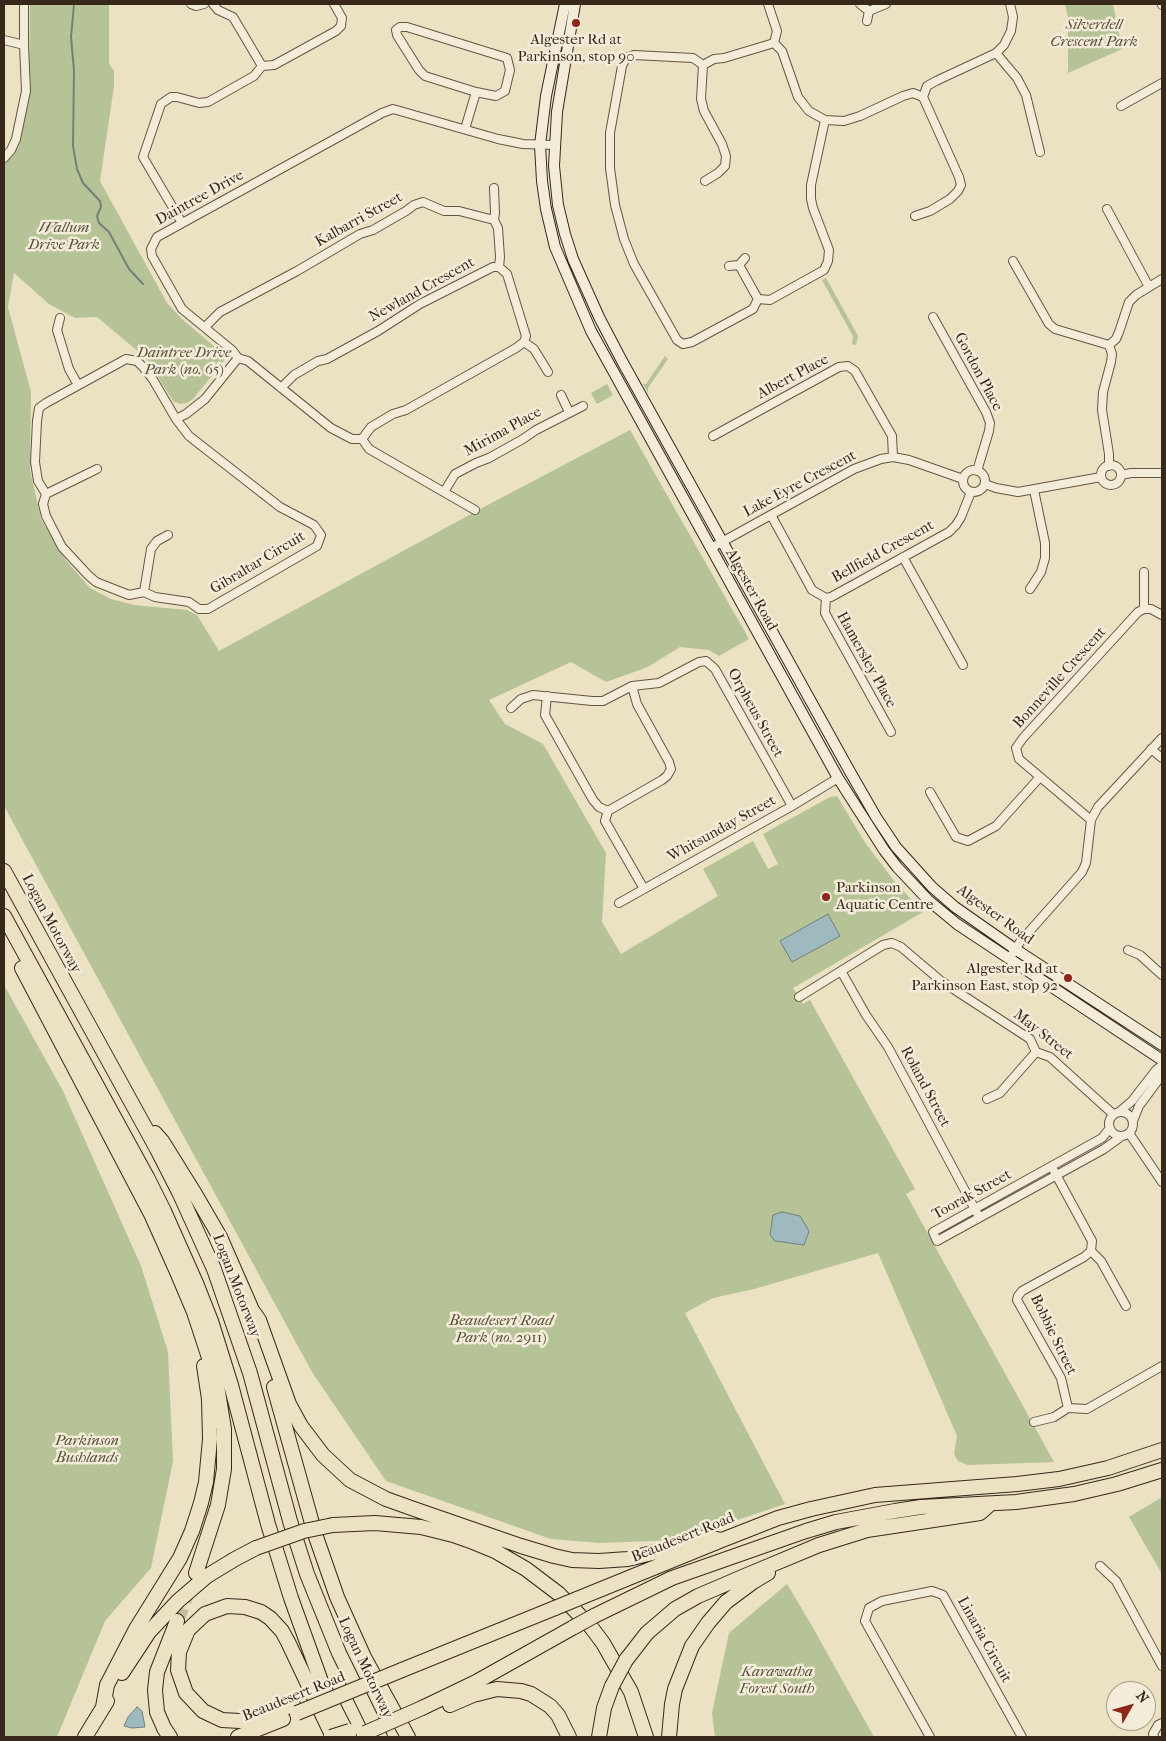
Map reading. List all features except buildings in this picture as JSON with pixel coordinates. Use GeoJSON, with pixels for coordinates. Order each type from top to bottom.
{"type":"FeatureCollection","features":[{"type":"Feature","properties":{"kind":"highway","name":"Logan Motorway"},"geometry":{"type":"LineString","coordinates":[[4,871],[179,1192],[214,1269],[250,1373],[290,1521],[307,1574],[339,1653],[369,1736]]}},
{"type":"Feature","properties":{"kind":"highway"},"geometry":{"type":"LineString","coordinates":[[4,916],[148,1177],[196,1283],[232,1385],[270,1534],[288,1589],[322,1684],[349,1737]]}},
{"type":"Feature","properties":{"kind":"highway"},"geometry":{"type":"LineString","coordinates":[[4,934],[142,1196],[178,1272],[212,1365],[220,1396],[225,1448],[222,1486],[218,1505],[196,1573]]}},
{"type":"Feature","properties":{"kind":"highway"},"geometry":{"type":"LineString","coordinates":[[137,1115],[162,1141],[195,1194],[220,1237],[252,1310],[315,1534],[331,1579],[364,1657],[408,1737]]}},
{"type":"Feature","properties":{"kind":"highway"},"geometry":{"type":"LineString","coordinates":[[252,1310],[259,1320],[289,1404],[301,1426],[336,1469],[366,1489],[386,1499],[457,1525],[572,1560],[599,1561],[628,1558],[707,1537],[722,1540]]}},
{"type":"Feature","properties":{"kind":"highway"},"geometry":{"type":"LineString","coordinates":[[103,1708],[107,1685],[119,1659],[186,1544],[206,1482],[209,1459],[210,1420],[203,1361],[192,1322],[194,1312]]}},
{"type":"Feature","properties":{"kind":"highway","name":"Beaudesert Road"},"geometry":{"type":"LineString","coordinates":[[238,1737],[295,1709],[354,1690],[778,1518],[843,1500],[906,1491],[1017,1484],[1059,1479],[1108,1468],[1162,1450]]}},
{"type":"Feature","properties":{"kind":"highway"},"geometry":{"type":"LineString","coordinates":[[424,1712],[594,1616],[672,1578],[814,1529],[895,1511],[1033,1500],[1074,1494],[1117,1484],[1162,1470]]}},
{"type":"Feature","properties":{"kind":"highway"},"geometry":{"type":"LineString","coordinates":[[599,1737],[604,1708],[612,1686],[626,1660],[638,1643],[652,1629],[687,1602],[797,1553],[866,1530],[980,1513],[992,1503]]}},
{"type":"Feature","properties":{"kind":"highway"},"geometry":{"type":"LineString","coordinates":[[85,1737],[126,1665],[149,1632],[170,1609],[207,1576],[235,1558],[256,1548],[304,1531],[333,1526],[375,1523],[421,1527],[473,1542],[501,1554],[526,1569],[559,1594],[591,1627],[603,1643],[631,1692],[646,1737]]}},
{"type":"Feature","properties":{"kind":"highway"},"geometry":{"type":"LineString","coordinates":[[670,1737],[675,1689],[686,1658],[700,1634],[716,1613],[732,1597],[753,1582],[788,1563],[797,1553]]}},
{"type":"Feature","properties":{"kind":"highway"},"geometry":{"type":"LineString","coordinates":[[295,1709],[240,1721],[222,1720],[203,1711],[186,1693],[179,1677],[178,1652],[188,1630],[205,1614],[227,1606],[245,1607],[261,1612],[270,1618],[282,1631],[288,1642],[332,1737],[350,1731],[369,1736],[424,1712],[473,1694],[497,1689],[512,1689],[531,1694],[550,1706],[558,1715],[569,1737]]}},
{"type":"Feature","properties":{"kind":"highway"},"geometry":{"type":"LineString","coordinates":[[170,1737],[157,1712],[155,1690],[160,1662],[176,1621]]}},
{"type":"Feature","properties":{"kind":"main road","name":"Algester Road"},"geometry":{"type":"LineString","coordinates":[[565,4],[546,96],[540,144],[546,209],[555,247],[591,331],[838,778],[884,850],[928,900],[958,924],[1012,954],[1162,1045]]}},
{"type":"Feature","properties":{"kind":"main road","name":"Algester Road"},"geometry":{"type":"LineString","coordinates":[[575,4],[558,104],[554,145],[558,204],[564,234],[583,282],[622,361],[722,542],[876,817],[913,867],[932,887],[1012,954],[1162,1060]]}},
{"type":"Feature","properties":{"kind":"main road"},"geometry":{"type":"LineString","coordinates":[[838,778],[849,770]]}},
{"type":"Feature","properties":{"kind":"street"},"geometry":{"type":"LineString","coordinates":[[4,158],[11,150],[16,139],[26,91],[24,4]]}},
{"type":"Feature","properties":{"kind":"street"},"geometry":{"type":"LineString","coordinates":[[190,4],[196,6],[204,4]]}},
{"type":"Feature","properties":{"kind":"street"},"geometry":{"type":"LineString","coordinates":[[213,4],[218,10],[232,17],[262,66]]}},
{"type":"Feature","properties":{"kind":"street"},"geometry":{"type":"LineString","coordinates":[[182,223],[143,157],[161,104],[171,97],[199,103],[208,102],[254,76],[262,66],[274,65],[336,31],[341,26],[342,18],[334,4]]}},
{"type":"Feature","properties":{"kind":"street"},"geometry":{"type":"LineString","coordinates":[[768,4],[777,31],[774,43]]}},
{"type":"Feature","properties":{"kind":"street"},"geometry":{"type":"LineString","coordinates":[[860,4],[869,11]]}},
{"type":"Feature","properties":{"kind":"street"},"geometry":{"type":"LineString","coordinates":[[869,11],[886,4]]}},
{"type":"Feature","properties":{"kind":"street"},"geometry":{"type":"LineString","coordinates":[[923,97],[927,86],[996,53],[1004,45],[1011,31],[1013,17],[1010,4]]}},
{"type":"Feature","properties":{"kind":"street"},"geometry":{"type":"LineString","coordinates":[[867,21],[869,11]]}},
{"type":"Feature","properties":{"kind":"street"},"geometry":{"type":"LineString","coordinates":[[400,27],[407,27],[508,58],[510,70],[504,91],[496,96],[476,92],[425,76],[419,70],[397,35],[396,30],[400,27]]}},
{"type":"Feature","properties":{"kind":"street"},"geometry":{"type":"LineString","coordinates":[[4,40],[24,45]]}},
{"type":"Feature","properties":{"kind":"street"},"geometry":{"type":"LineString","coordinates":[[703,65],[714,59],[724,58],[774,43]]}},
{"type":"Feature","properties":{"kind":"street"},"geometry":{"type":"LineString","coordinates":[[774,43],[782,51],[798,97],[809,111],[825,120],[844,121],[913,93],[923,97],[961,185],[958,191],[950,198],[930,211],[915,216]]}},
{"type":"Feature","properties":{"kind":"street"},"geometry":{"type":"LineString","coordinates":[[996,53],[1017,78],[1026,95],[1040,152]]}},
{"type":"Feature","properties":{"kind":"street"},"geometry":{"type":"LineString","coordinates":[[703,65],[693,58],[634,55],[626,58],[622,66],[610,133],[610,168],[615,205],[624,239],[634,264],[677,340],[683,344],[692,342],[753,309],[758,299],[742,261],[729,266]]}},
{"type":"Feature","properties":{"kind":"street"},"geometry":{"type":"LineString","coordinates":[[703,65],[701,98],[704,111],[722,144],[726,156],[725,166],[718,173],[705,180]]}},
{"type":"Feature","properties":{"kind":"street"},"geometry":{"type":"LineString","coordinates":[[1121,106],[1162,83]]}},
{"type":"Feature","properties":{"kind":"street"},"geometry":{"type":"LineString","coordinates":[[465,129],[476,92]]}},
{"type":"Feature","properties":{"kind":"street","name":"Daintree Drive"},"geometry":{"type":"LineString","coordinates":[[475,510],[369,449],[362,439],[352,439],[331,428],[248,361],[238,358],[232,350],[182,308],[152,256],[150,249],[157,237],[382,113],[393,109],[498,139],[523,144],[554,145]]}},
{"type":"Feature","properties":{"kind":"street"},"geometry":{"type":"LineString","coordinates":[[758,299],[770,300],[820,273],[824,270],[828,261],[829,250],[811,199],[811,185],[825,120]]}},
{"type":"Feature","properties":{"kind":"street"},"geometry":{"type":"LineString","coordinates":[[494,188],[494,220],[498,228],[499,267]]}},
{"type":"Feature","properties":{"kind":"street","name":"Kalbarri Street"},"geometry":{"type":"LineString","coordinates":[[205,328],[220,312],[297,271],[360,234],[372,230],[406,212],[414,205],[423,202],[444,211],[460,211],[494,220]]}},
{"type":"Feature","properties":{"kind":"street"},"geometry":{"type":"LineString","coordinates":[[1107,209],[1149,287]]}},
{"type":"Feature","properties":{"kind":"street"},"geometry":{"type":"LineString","coordinates":[[1013,261],[1049,324],[1055,329],[1109,345]]}},
{"type":"Feature","properties":{"kind":"street","name":"Newland Crescent"},"geometry":{"type":"LineString","coordinates":[[281,388],[294,375],[318,361],[327,359],[378,331],[420,304],[493,267],[499,267],[506,274],[526,336],[524,342]]}},
{"type":"Feature","properties":{"kind":"street"},"geometry":{"type":"LineString","coordinates":[[1109,345],[1120,332],[1129,302],[1136,295],[1162,279]]}},
{"type":"Feature","properties":{"kind":"street","name":"Gordon Place"},"geometry":{"type":"LineString","coordinates":[[933,316],[986,412],[990,423],[977,471]]}},
{"type":"Feature","properties":{"kind":"street"},"geometry":{"type":"LineString","coordinates":[[60,318],[57,330],[69,369],[78,385]]}},
{"type":"Feature","properties":{"kind":"street"},"geometry":{"type":"LineString","coordinates":[[362,439],[371,426],[393,414],[406,410],[524,342],[534,348],[548,372]]}},
{"type":"Feature","properties":{"kind":"street"},"geometry":{"type":"LineString","coordinates":[[1109,345],[1112,362],[1103,392],[1102,410],[1109,466]]}},
{"type":"Feature","properties":{"kind":"street"},"geometry":{"type":"LineString","coordinates":[[176,419],[186,414],[204,399],[238,358]]}},
{"type":"Feature","properties":{"kind":"street","name":"Gibraltar Circuit"},"geometry":{"type":"LineString","coordinates":[[126,359],[137,361],[152,378],[176,419],[189,436],[280,507],[314,526],[321,535],[317,546],[208,609],[200,609],[189,602],[155,597],[144,592],[129,595],[96,582],[62,546],[46,516],[43,504],[46,494],[38,481],[35,462],[39,408],[126,359]]}},
{"type":"Feature","properties":{"kind":"street","name":"Albert Place"},"geometry":{"type":"LineString","coordinates":[[714,436],[839,367],[848,366],[855,371],[892,436],[893,457]]}},
{"type":"Feature","properties":{"kind":"street"},"geometry":{"type":"LineString","coordinates":[[561,395],[569,412]]}},
{"type":"Feature","properties":{"kind":"street","name":"Mirima Place"},"geometry":{"type":"LineString","coordinates":[[444,492],[455,474],[489,458],[524,439],[536,430],[583,406]]}},
{"type":"Feature","properties":{"kind":"street","name":"Lake Eyre Crescent"},"geometry":{"type":"LineString","coordinates":[[711,548],[854,469],[881,459],[893,457],[909,460],[963,479]]}},
{"type":"Feature","properties":{"kind":"street"},"geometry":{"type":"LineString","coordinates":[[1109,466],[1117,468],[1121,475],[1118,482],[1113,485],[1104,483],[1101,477],[1102,470],[1109,466]]}},
{"type":"Feature","properties":{"kind":"street"},"geometry":{"type":"LineString","coordinates":[[46,494],[97,469]]}},
{"type":"Feature","properties":{"kind":"street"},"geometry":{"type":"LineString","coordinates":[[970,471],[977,471],[983,474],[985,484],[978,492],[971,492],[966,488],[963,479],[970,471]]}},
{"type":"Feature","properties":{"kind":"street"},"geometry":{"type":"LineString","coordinates":[[1121,475],[1131,473],[1162,473]]}},
{"type":"Feature","properties":{"kind":"street"},"geometry":{"type":"LineString","coordinates":[[985,484],[1018,492],[1101,477]]}},
{"type":"Feature","properties":{"kind":"street"},"geometry":{"type":"LineString","coordinates":[[1030,589],[1041,572],[1045,543],[1034,490]]}},
{"type":"Feature","properties":{"kind":"street","name":"Bellfield Crescent"},"geometry":{"type":"LineString","coordinates":[[771,515],[812,590],[826,598],[948,532],[956,525],[971,492]]}},
{"type":"Feature","properties":{"kind":"street"},"geometry":{"type":"LineString","coordinates":[[144,592],[151,549],[157,542],[168,535]]}},
{"type":"Feature","properties":{"kind":"street"},"geometry":{"type":"LineString","coordinates":[[904,557],[963,665]]}},
{"type":"Feature","properties":{"kind":"street"},"geometry":{"type":"LineString","coordinates":[[1144,572],[1144,609],[1151,609],[1162,615]]}},
{"type":"Feature","properties":{"kind":"street","name":"Hamersley Place"},"geometry":{"type":"LineString","coordinates":[[826,598],[825,613],[891,732]]}},
{"type":"Feature","properties":{"kind":"street","name":"Bonneville Crescent"},"geometry":{"type":"LineString","coordinates":[[1091,820],[1019,759],[1016,748],[1138,612],[1144,609]]}},
{"type":"Feature","properties":{"kind":"street","name":"Orpheus Street"},"geometry":{"type":"LineString","coordinates":[[511,708],[521,699],[533,695],[592,701],[603,700],[632,686],[660,683],[699,662],[706,661],[715,669],[792,806]]}},
{"type":"Feature","properties":{"kind":"street"},"geometry":{"type":"LineString","coordinates":[[632,686],[637,704],[669,762],[670,769],[667,776],[662,780],[608,811],[605,821],[644,889]]}},
{"type":"Feature","properties":{"kind":"street"},"geometry":{"type":"LineString","coordinates":[[547,696],[545,715],[593,800],[608,811]]}},
{"type":"Feature","properties":{"kind":"street"},"geometry":{"type":"LineString","coordinates":[[1012,954],[1082,872],[1086,863],[1091,820],[1098,807],[1162,738]]}},
{"type":"Feature","properties":{"kind":"street"},"geometry":{"type":"LineString","coordinates":[[1152,749],[1162,758]]}},
{"type":"Feature","properties":{"kind":"street"},"geometry":{"type":"LineString","coordinates":[[930,792],[956,837],[968,841],[996,826],[1040,777]]}},
{"type":"Feature","properties":{"kind":"street","name":"Whitsunday Street"},"geometry":{"type":"LineString","coordinates":[[619,903],[792,806],[838,778]]}},
{"type":"Feature","properties":{"kind":"street","name":"May Street"},"geometry":{"type":"LineString","coordinates":[[799,997],[883,946],[892,943],[902,947],[941,981],[1030,1039],[1036,1052],[1050,1056],[1116,1113]]}},
{"type":"Feature","properties":{"kind":"street"},"geometry":{"type":"LineString","coordinates":[[1128,950],[1140,955],[1162,976]]}},
{"type":"Feature","properties":{"kind":"street","name":"Roland Street"},"geometry":{"type":"LineString","coordinates":[[841,971],[888,1047],[980,1217]]}},
{"type":"Feature","properties":{"kind":"street"},"geometry":{"type":"LineString","coordinates":[[987,1099],[1000,1092],[1036,1052]]}},
{"type":"Feature","properties":{"kind":"street"},"geometry":{"type":"LineString","coordinates":[[1162,1066],[1156,1070],[1132,1101],[1109,1121],[1110,1128],[1114,1134],[1125,1135],[1159,1169],[1162,1182]]}},
{"type":"Feature","properties":{"kind":"street"},"geometry":{"type":"LineString","coordinates":[[1125,1135],[1132,1128],[1139,1106],[1162,1075]]}},
{"type":"Feature","properties":{"kind":"street"},"geometry":{"type":"LineString","coordinates":[[1116,1113],[1129,1115],[1133,1121]]}},
{"type":"Feature","properties":{"kind":"street","name":"Toorak Street"},"geometry":{"type":"LineString","coordinates":[[1110,1128],[1102,1138],[1054,1171],[980,1217],[936,1241],[933,1232],[975,1209],[1054,1171],[1104,1149],[1125,1135]]}},
{"type":"Feature","properties":{"kind":"street"},"geometry":{"type":"LineString","coordinates":[[1054,1171],[1092,1241],[1091,1251],[1102,1261],[1126,1306]]}},
{"type":"Feature","properties":{"kind":"street","name":"Bobbie Street"},"geometry":{"type":"LineString","coordinates":[[1068,1408],[1061,1378],[1018,1300],[1022,1291],[1084,1257],[1091,1251]]}},
{"type":"Feature","properties":{"kind":"street"},"geometry":{"type":"LineString","coordinates":[[1034,1422],[1054,1418],[1068,1408],[1087,1409],[1162,1366]]}},
{"type":"Feature","properties":{"kind":"street"},"geometry":{"type":"LineString","coordinates":[[1100,1566],[1116,1581],[1162,1666]]}},
{"type":"Feature","properties":{"kind":"street","name":"Linaria Circuit"},"geometry":{"type":"LineString","coordinates":[[930,1737],[865,1621],[869,1608],[882,1601],[932,1591],[943,1595],[1022,1737]]}},
{"type":"Feature","properties":{"kind":"street"},"geometry":{"type":"LineString","coordinates":[[1154,1737],[1153,1734],[1158,1725],[1162,1723]]}},
{"type":"Feature","properties":{"kind":"green space"},"geometry":{"type":"Polygon","coordinates":[[[30,4],[109,4],[109,64],[114,71],[114,86],[100,181],[167,303],[182,319],[222,353],[224,361],[193,399],[187,403],[180,404],[173,401],[146,358],[97,317],[75,318],[49,304],[14,273],[8,307],[31,392],[30,470],[41,519],[65,559],[90,588],[111,599],[134,605],[187,610],[197,615],[219,651],[630,430],[749,639],[719,656],[709,650],[680,647],[648,667],[606,682],[571,662],[489,700],[505,724],[543,744],[606,853],[602,922],[621,954],[718,896],[703,869],[753,841],[768,869],[778,864],[763,834],[830,797],[837,796],[866,844],[895,882],[923,912],[793,988],[803,1004],[810,1000],[915,1189],[906,1194],[1054,1462],[968,1465],[958,1461],[954,1454],[957,1436],[878,1253],[754,1289],[713,1298],[685,1313],[785,1504],[678,1540],[600,1543],[551,1539],[386,1481],[312,1372],[4,806],[4,164],[19,145],[29,91],[30,4]]]}},
{"type":"Feature","properties":{"kind":"green space","name":"Silverdell Crescent Park"},"geometry":{"type":"Polygon","coordinates":[[[1065,4],[1113,4],[1122,49],[1068,73],[1068,18],[1065,4]]]}},
{"type":"Feature","properties":{"kind":"green space"},"geometry":{"type":"Polygon","coordinates":[[[826,278],[858,336],[856,345],[852,344],[853,336],[822,280],[826,278]]]}},
{"type":"Feature","properties":{"kind":"green space"},"geometry":{"type":"Polygon","coordinates":[[[665,356],[668,359],[648,388],[648,393],[643,384],[646,384],[665,356]]]}},
{"type":"Feature","properties":{"kind":"green space"},"geometry":{"type":"Polygon","coordinates":[[[607,384],[613,395],[597,404],[591,393],[607,384]]]}},
{"type":"Feature","properties":{"kind":"green space","name":"Parkinson Bushlands"},"geometry":{"type":"Polygon","coordinates":[[[4,985],[63,1091],[141,1266],[168,1352],[173,1461],[151,1568],[105,1621],[57,1737],[4,1737],[4,985]]]}},
{"type":"Feature","properties":{"kind":"green space"},"geometry":{"type":"Polygon","coordinates":[[[1162,1497],[1162,1574],[1129,1517],[1162,1497]]]}},
{"type":"Feature","properties":{"kind":"green space","name":"Karawatha Forest South"},"geometry":{"type":"Polygon","coordinates":[[[787,1584],[874,1737],[715,1737],[712,1713],[729,1633],[787,1584]]]}},
{"type":"Feature","properties":{"kind":"water"},"geometry":{"type":"Polygon","coordinates":[[[828,914],[840,936],[792,962],[780,941],[828,914]]]}},
{"type":"Feature","properties":{"kind":"water"},"geometry":{"type":"Polygon","coordinates":[[[782,1212],[800,1216],[809,1231],[804,1245],[775,1241],[770,1235],[773,1215],[782,1212]]]}},
{"type":"Feature","properties":{"kind":"water"},"geometry":{"type":"Polygon","coordinates":[[[137,1707],[142,1711],[145,1727],[132,1728],[124,1726],[128,1717],[137,1707]]]}},
{"type":"Feature","properties":{"kind":"waterway"},"geometry":{"type":"LineString","coordinates":[[74,4],[71,37],[74,71],[73,146],[77,169],[83,183],[100,201],[101,207],[97,216],[99,223],[109,232],[129,269],[143,284]]}},
{"type":"Feature","properties":{"kind":"tunnel"},"geometry":{"type":"LineString","coordinates":[[177,1621],[189,1589]]}},
{"type":"Feature","properties":{"kind":"place","name":"Algester Rd at Parkinson, stop 90"},"geometry":{"type":"Point","coordinates":[576,23]}},
{"type":"Feature","properties":{"kind":"place","name":"Parkinson Aquatic Centre"},"geometry":{"type":"Point","coordinates":[826,897]}},
{"type":"Feature","properties":{"kind":"place","name":"Algester Rd at Parkinson East, stop 92"},"geometry":{"type":"Point","coordinates":[1068,978]}},
{"type":"Feature","properties":{"kind":"park label","name":"Wallum Drive Park"},"geometry":{"type":"Point","coordinates":[64,236]}},
{"type":"Feature","properties":{"kind":"park label","name":"Daintree Drive Park (no. 65)"},"geometry":{"type":"Point","coordinates":[184,362]}},
{"type":"Feature","properties":{"kind":"park label","name":"Beaudesert Road Park (no. 2911)"},"geometry":{"type":"Point","coordinates":[501,1330]}}]}
